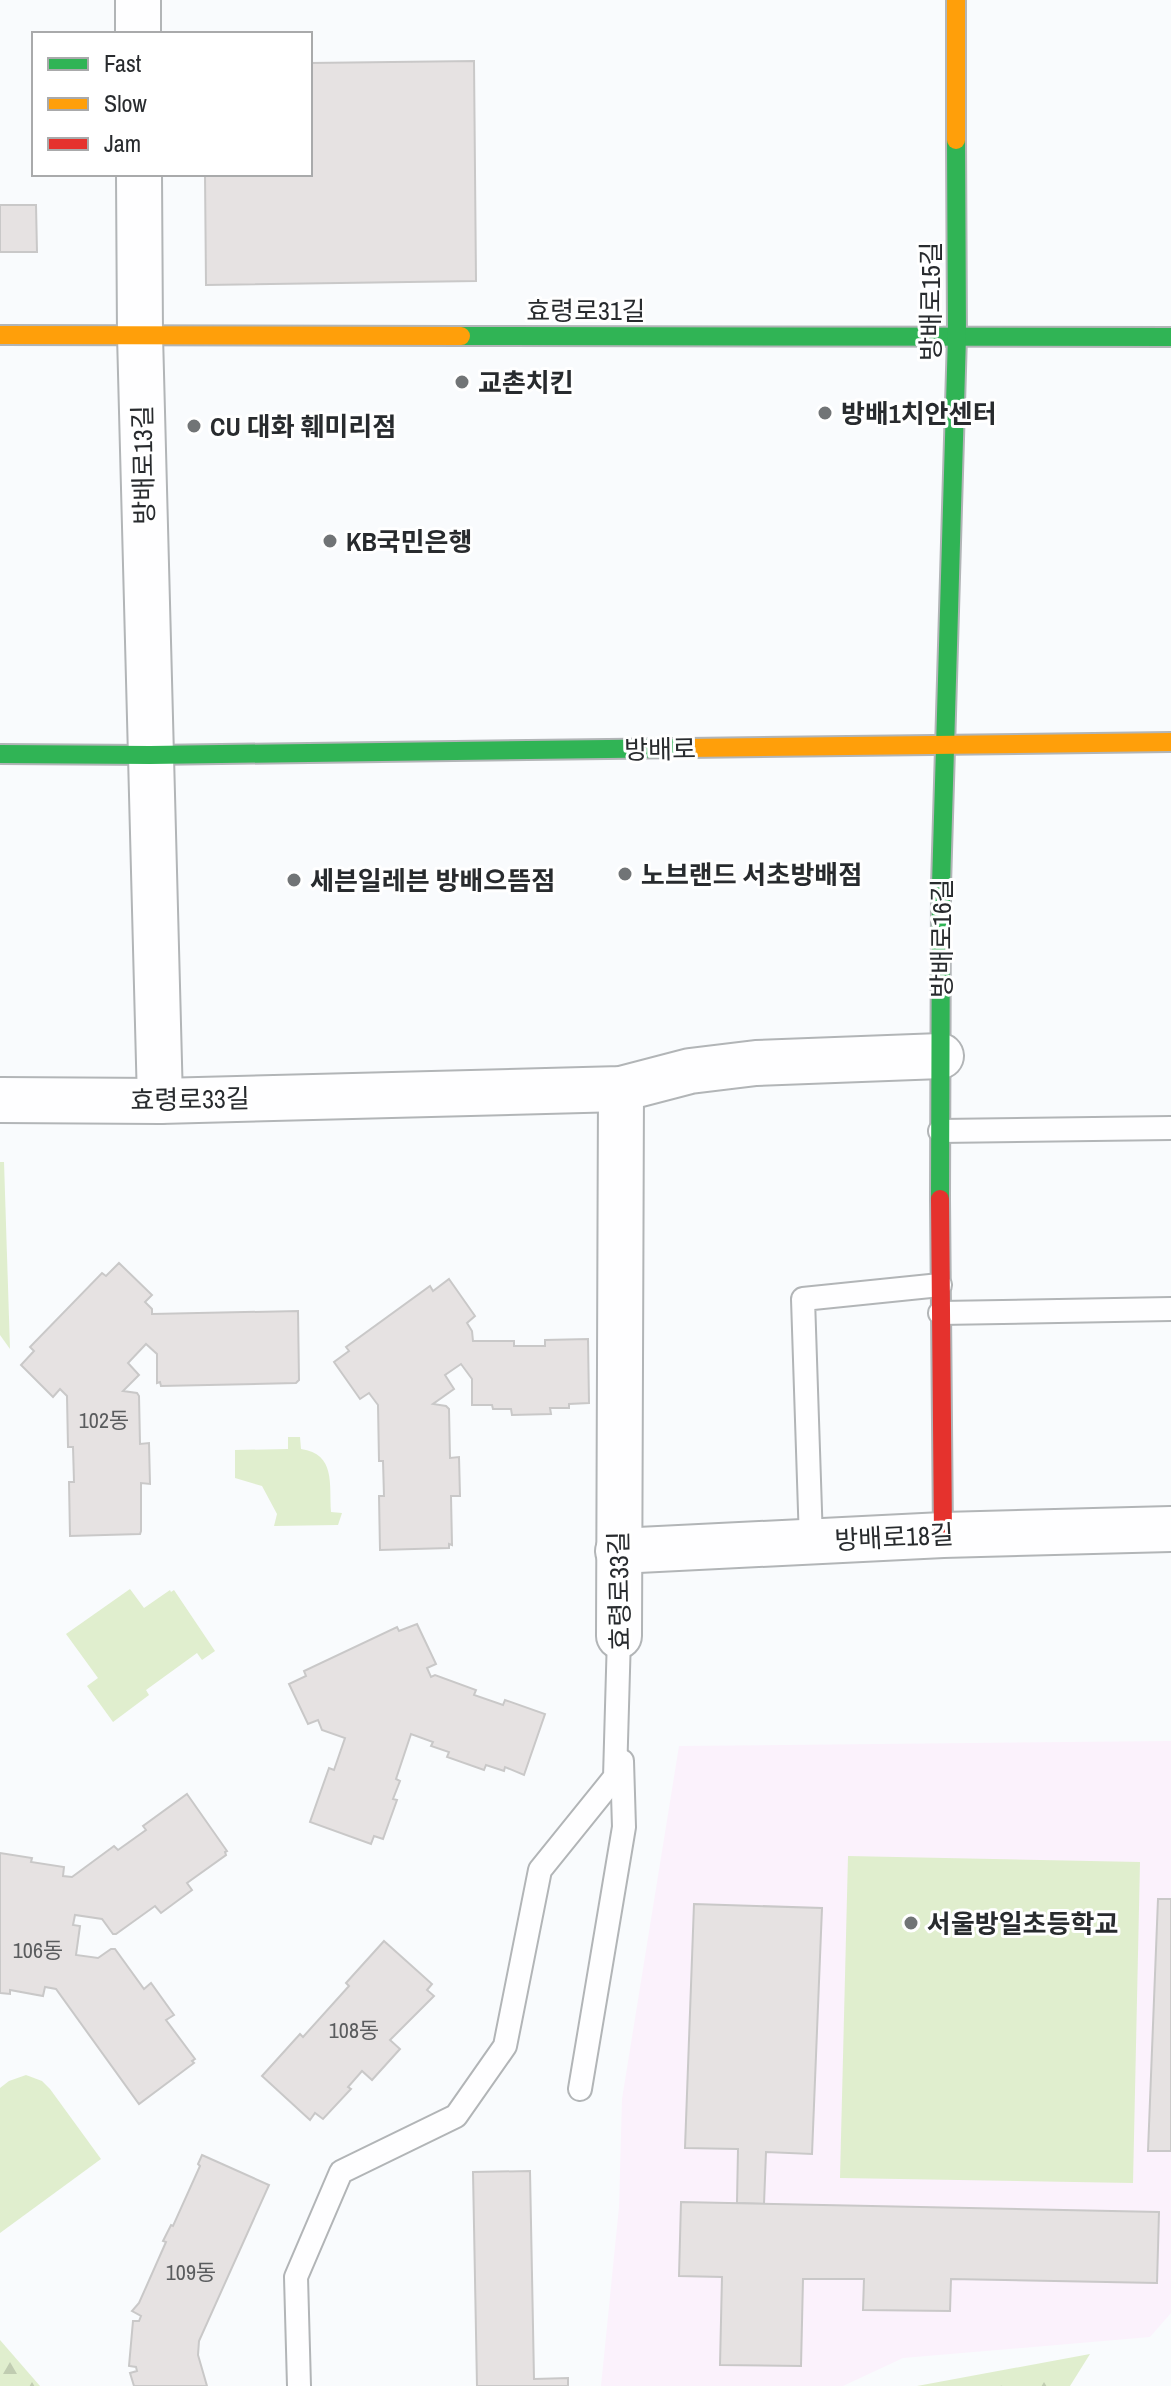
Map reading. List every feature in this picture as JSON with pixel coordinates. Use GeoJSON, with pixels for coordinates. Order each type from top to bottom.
{"type":"FeatureCollection","features":[{"type":"Feature","properties":{"kind":"street"},"geometry":{"type":"LineString","coordinates":[[138,0],[138,32]]}},
{"type":"Feature","properties":{"kind":"street","name":"방배로15길"},"geometry":{"type":"LineString","coordinates":[[947,745],[957,336],[956,0]]}},
{"type":"Feature","properties":{"kind":"street","name":"방배로13길"},"geometry":{"type":"LineString","coordinates":[[139,176],[150,755]]}},
{"type":"Feature","properties":{"kind":"street","name":"효령로31길"},"geometry":{"type":"LineString","coordinates":[[0,335],[1171,337]]}},
{"type":"Feature","properties":{"kind":"street","name":"방배로"},"geometry":{"type":"LineString","coordinates":[[0,754],[150,755],[1171,742]]}},
{"type":"Feature","properties":{"kind":"street","name":"방배로16길"},"geometry":{"type":"LineString","coordinates":[[943,1535],[941,886],[947,745]]}},
{"type":"Feature","properties":{"kind":"street"},"geometry":{"type":"LineString","coordinates":[[150,755],[160,1101]]}},
{"type":"Feature","properties":{"kind":"street","name":"효령로33길"},"geometry":{"type":"LineString","coordinates":[[0,1100],[160,1101],[621,1089],[690,1071],[756,1063],[941,1056]]}},
{"type":"Feature","properties":{"kind":"street","name":"효령로33길"},"geometry":{"type":"LineString","coordinates":[[619,1636],[621,1089]]}},
{"type":"Feature","properties":{"kind":"street","name":"방배로18길"},"geometry":{"type":"LineString","coordinates":[[618,1551],[943,1535],[1171,1529]]}},
{"type":"Feature","properties":{"kind":"lane"},"geometry":{"type":"LineString","coordinates":[[940,1131],[1171,1128]]}},
{"type":"Feature","properties":{"kind":"lane"},"geometry":{"type":"LineString","coordinates":[[811,1541],[803,1299],[940,1285]]}},
{"type":"Feature","properties":{"kind":"lane"},"geometry":{"type":"LineString","coordinates":[[940,1313],[1171,1309]]}},
{"type":"Feature","properties":{"kind":"lane"},"geometry":{"type":"LineString","coordinates":[[299,2386],[296,2277],[341,2172],[456,2116],[505,2046],[540,1870],[615,1777],[619,1636]]}},
{"type":"Feature","properties":{"kind":"lane","name":"효령로33길"},"geometry":{"type":"LineString","coordinates":[[580,2089],[624,1827],[619,1636]]}},
{"type":"Feature","properties":{"kind":"shaded area","name":"서울방일초등학교"},"geometry":{"type":"Polygon","coordinates":[[[1171,1741],[1171,2313],[1150,2337],[903,2358],[843,2386],[601,2386],[619,2207],[622,2099],[679,1746],[1171,1741]]]}},
{"type":"Feature","properties":{"kind":"green space"},"geometry":{"type":"Polygon","coordinates":[[[0,1162],[4,1162],[10,1349],[0,1335],[0,1162]]]}},
{"type":"Feature","properties":{"kind":"green space"},"geometry":{"type":"Polygon","coordinates":[[[288,1437],[300,1437],[301,1449],[320,1457],[325,1464],[330,1481],[331,1512],[342,1513],[338,1525],[274,1526],[277,1514],[262,1486],[235,1478],[235,1450],[288,1449],[288,1437]]]}},
{"type":"Feature","properties":{"kind":"green space"},"geometry":{"type":"Polygon","coordinates":[[[130,1589],[144,1608],[174,1590],[215,1651],[202,1660],[197,1653],[146,1690],[149,1695],[113,1722],[87,1686],[98,1678],[66,1634],[130,1589]]]}},
{"type":"Feature","properties":{"kind":"green space"},"geometry":{"type":"Polygon","coordinates":[[[848,1856],[1140,1862],[1133,2183],[840,2178],[848,1856]]]}},
{"type":"Feature","properties":{"kind":"green space"},"geometry":{"type":"Polygon","coordinates":[[[26,2075],[42,2081],[50,2089],[101,2159],[0,2233],[0,2088],[26,2075]]]}},
{"type":"Feature","properties":{"kind":"green space"},"geometry":{"type":"Polygon","coordinates":[[[0,2340],[40,2386],[0,2386],[0,2340]]]}},
{"type":"Feature","properties":{"kind":"green space"},"geometry":{"type":"Polygon","coordinates":[[[1090,2354],[1070,2386],[917,2386],[1090,2354]]]}},
{"type":"Feature","properties":{"kind":"green space"},"geometry":{"type":"Polygon","coordinates":[[[1060,2375],[1056,2386],[1000,2386],[1060,2375]]]}},
{"type":"Feature","properties":{"kind":"building"},"geometry":{"type":"Polygon","coordinates":[[[474,61],[476,281],[206,285],[205,176],[312,176],[312,63],[474,61]]]}},
{"type":"Feature","properties":{"kind":"building"},"geometry":{"type":"Polygon","coordinates":[[[0,205],[36,205],[37,252],[0,252],[0,205]]]}},
{"type":"Feature","properties":{"kind":"building"},"geometry":{"type":"Polygon","coordinates":[[[119,1263],[152,1295],[145,1302],[152,1309],[152,1314],[298,1311],[299,1380],[296,1383],[161,1386],[160,1382],[157,1383],[157,1354],[146,1344],[128,1363],[139,1375],[123,1391],[139,1396],[140,1444],[149,1443],[150,1484],[141,1483],[140,1534],[70,1536],[69,1482],[74,1482],[73,1447],[68,1447],[67,1396],[60,1389],[53,1397],[21,1365],[34,1351],[30,1347],[102,1273],[106,1276],[119,1263]]]}},
{"type":"Feature","properties":{"kind":"building"},"geometry":{"type":"Polygon","coordinates":[[[449,1279],[475,1316],[467,1323],[473,1341],[514,1341],[514,1346],[545,1346],[545,1340],[588,1339],[589,1403],[569,1404],[569,1408],[550,1408],[551,1414],[512,1415],[511,1409],[472,1405],[472,1379],[461,1364],[445,1375],[454,1389],[433,1404],[449,1409],[450,1458],[459,1457],[460,1496],[451,1496],[452,1545],[449,1544],[449,1548],[380,1550],[379,1496],[384,1496],[383,1461],[379,1461],[378,1405],[369,1393],[360,1399],[334,1362],[349,1351],[346,1347],[430,1286],[433,1291],[449,1279]]]}},
{"type":"Feature","properties":{"kind":"building"},"geometry":{"type":"Polygon","coordinates":[[[417,1624],[436,1664],[427,1668],[431,1677],[435,1675],[476,1690],[474,1695],[503,1705],[505,1700],[545,1714],[524,1775],[505,1767],[504,1771],[486,1765],[484,1770],[447,1757],[449,1752],[411,1734],[396,1779],[400,1781],[393,1799],[397,1800],[383,1839],[374,1836],[371,1844],[310,1822],[329,1768],[334,1770],[345,1738],[322,1730],[318,1720],[308,1724],[289,1684],[306,1676],[304,1671],[397,1627],[399,1631],[417,1624]]]}},
{"type":"Feature","properties":{"kind":"building"},"geometry":{"type":"Polygon","coordinates":[[[187,1794],[227,1851],[226,1855],[187,1883],[192,1890],[161,1913],[155,1906],[116,1934],[102,1919],[75,1915],[73,1925],[80,1926],[76,1955],[98,1958],[115,1949],[144,1989],[151,1983],[174,2015],[166,2020],[195,2059],[192,2061],[194,2063],[139,2104],[56,1989],[45,1987],[43,1996],[10,1990],[10,1994],[0,1993],[0,1853],[64,1867],[63,1876],[72,1877],[114,1846],[118,1850],[146,1830],[143,1826],[187,1794]]]}},
{"type":"Feature","properties":{"kind":"building"},"geometry":{"type":"Polygon","coordinates":[[[1158,1899],[1171,1899],[1171,2151],[1148,2151],[1158,1899]]]}},
{"type":"Feature","properties":{"kind":"building"},"geometry":{"type":"Polygon","coordinates":[[[694,1904],[822,1908],[812,2154],[766,2152],[764,2204],[737,2203],[738,2149],[685,2148],[694,1904]]]}},
{"type":"Feature","properties":{"kind":"building"},"geometry":{"type":"Polygon","coordinates":[[[384,1941],[432,1984],[427,1990],[434,1996],[390,2040],[400,2049],[372,2080],[362,2071],[348,2087],[351,2089],[323,2119],[315,2113],[310,2120],[262,2076],[300,2034],[303,2037],[384,1941]]]}},
{"type":"Feature","properties":{"kind":"building"},"geometry":{"type":"Polygon","coordinates":[[[202,2155],[269,2185],[199,2341],[198,2355],[207,2386],[134,2386],[130,2373],[137,2371],[136,2367],[129,2366],[133,2321],[139,2321],[141,2316],[132,2311],[139,2303],[166,2242],[163,2241],[200,2166],[202,2155]]]}},
{"type":"Feature","properties":{"kind":"building"},"geometry":{"type":"Polygon","coordinates":[[[530,2171],[534,2379],[568,2378],[568,2386],[477,2386],[473,2172],[530,2171]]]}},
{"type":"Feature","properties":{"kind":"building"},"geometry":{"type":"Polygon","coordinates":[[[681,2202],[1159,2212],[1157,2283],[951,2279],[950,2311],[863,2310],[864,2279],[803,2279],[801,2366],[720,2365],[722,2277],[679,2276],[681,2202]]]}},
{"type":"Feature","properties":{"kind":"traffic: fast"},"geometry":{"type":"LineString","coordinates":[[940,1199],[941,886],[957,336],[956,140]]}},
{"type":"Feature","properties":{"kind":"traffic: fast"},"geometry":{"type":"LineString","coordinates":[[461,336],[1171,337]]}},
{"type":"Feature","properties":{"kind":"traffic: fast"},"geometry":{"type":"LineString","coordinates":[[0,754],[687,748]]}},
{"type":"Feature","properties":{"kind":"traffic: slow"},"geometry":{"type":"LineString","coordinates":[[956,0],[956,140]]}},
{"type":"Feature","properties":{"kind":"traffic: slow"},"geometry":{"type":"LineString","coordinates":[[0,335],[461,336]]}},
{"type":"Feature","properties":{"kind":"traffic: slow"},"geometry":{"type":"LineString","coordinates":[[687,748],[1171,742]]}},
{"type":"Feature","properties":{"kind":"traffic: jam"},"geometry":{"type":"LineString","coordinates":[[940,1199],[943,1535]]}},
{"type":"Feature","properties":{"kind":"place","name":"교촌치킨"},"geometry":{"type":"Point","coordinates":[462,382]}},
{"type":"Feature","properties":{"kind":"place","name":"방배1치안센터"},"geometry":{"type":"Point","coordinates":[825,413]}},
{"type":"Feature","properties":{"kind":"place","name":"CU 대화 훼미리점"},"geometry":{"type":"Point","coordinates":[194,426]}},
{"type":"Feature","properties":{"kind":"place","name":"KB국민은행"},"geometry":{"type":"Point","coordinates":[330,541]}},
{"type":"Feature","properties":{"kind":"place","name":"노브랜드 서초방배점"},"geometry":{"type":"Point","coordinates":[625,874]}},
{"type":"Feature","properties":{"kind":"place","name":"세븐일레븐 방배으뜸점"},"geometry":{"type":"Point","coordinates":[294,880]}},
{"type":"Feature","properties":{"kind":"place","name":"서울방일초등학교"},"geometry":{"type":"Point","coordinates":[911,1923]}}]}
